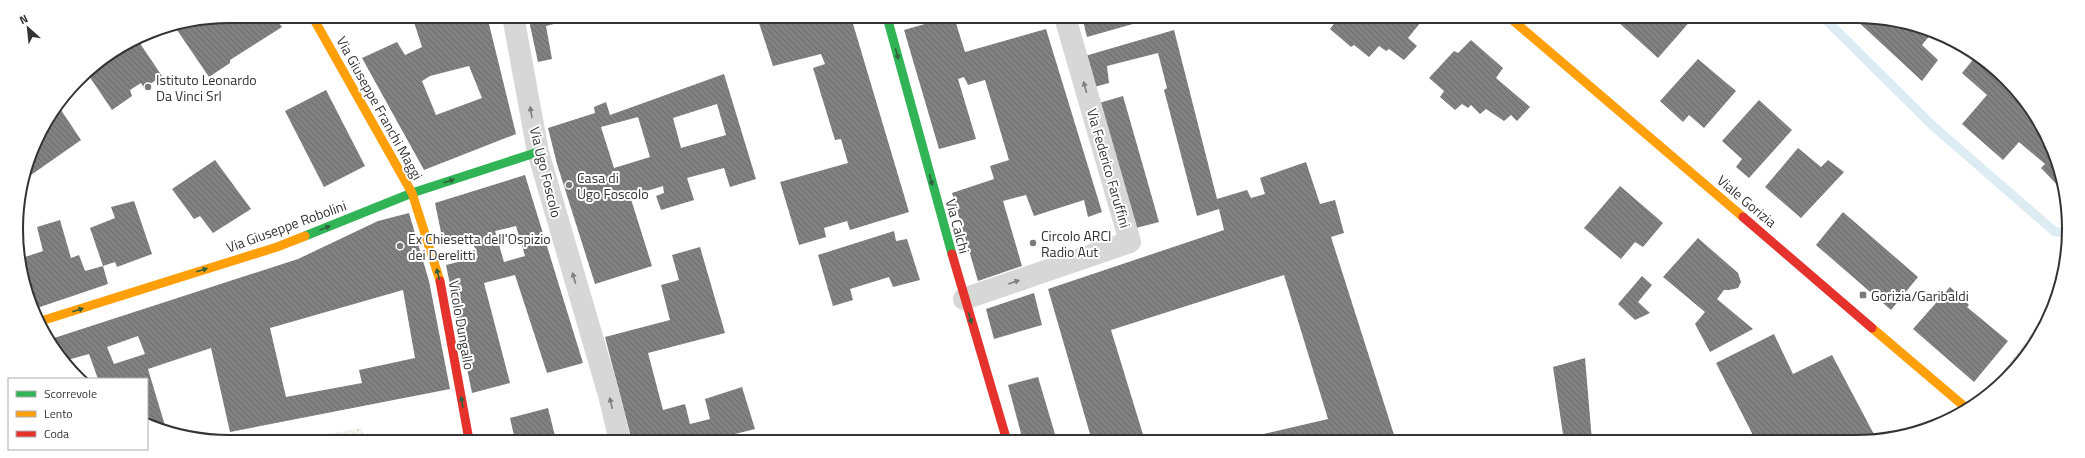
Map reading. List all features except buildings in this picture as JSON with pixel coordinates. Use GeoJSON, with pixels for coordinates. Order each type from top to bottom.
{"type":"FeatureCollection","features":[{"type":"Feature","properties":{"kind":"street","name":"Via Giuseppe Franchi Maggi"},"geometry":{"type":"LineString","coordinates":[[316,23],[412,193]]}},
{"type":"Feature","properties":{"kind":"street","name":"Via Ugo Foscolo"},"geometry":{"type":"LineString","coordinates":[[515,23],[538,152],[609,395],[619,435]]}},
{"type":"Feature","properties":{"kind":"street","name":"Via Calchi"},"geometry":{"type":"LineString","coordinates":[[889,23],[964,299],[1005,435]]}},
{"type":"Feature","properties":{"kind":"street","name":"Via Federico Faruffini"},"geometry":{"type":"LineString","coordinates":[[964,299],[1130,242],[1067,23]]}},
{"type":"Feature","properties":{"kind":"street","name":"Viale Gorizia"},"geometry":{"type":"LineString","coordinates":[[1516,23],[1962,405]]}},
{"type":"Feature","properties":{"kind":"street","name":"Via Giuseppe Robolini"},"geometry":{"type":"LineString","coordinates":[[44,320],[277,247],[412,193],[538,152]]}},
{"type":"Feature","properties":{"kind":"street","name":"Vicolo Dungallo"},"geometry":{"type":"LineString","coordinates":[[412,193],[439,273],[469,435]]}},
{"type":"Feature","properties":{"kind":"shaded area"},"geometry":{"type":"Polygon","coordinates":[[[2041,321],[2011,365],[1997,379],[2041,321]]]}},
{"type":"Feature","properties":{"kind":"shaded area"},"geometry":{"type":"Polygon","coordinates":[[[362,428],[364,435],[322,435],[362,428]]]}},
{"type":"Feature","properties":{"kind":"waterway"},"geometry":{"type":"LineString","coordinates":[[1829,23],[1933,126],[2055,232],[2062,232]]}},
{"type":"Feature","properties":{"kind":"traffic: fast"},"geometry":{"type":"LineString","coordinates":[[889,23],[952,254]]}},
{"type":"Feature","properties":{"kind":"traffic: fast"},"geometry":{"type":"LineString","coordinates":[[305,236],[412,193],[538,152]]}},
{"type":"Feature","properties":{"kind":"traffic: slow"},"geometry":{"type":"LineString","coordinates":[[316,23],[412,193],[440,281]]}},
{"type":"Feature","properties":{"kind":"traffic: slow"},"geometry":{"type":"LineString","coordinates":[[1516,23],[1743,217]]}},
{"type":"Feature","properties":{"kind":"traffic: slow"},"geometry":{"type":"LineString","coordinates":[[44,320],[277,247],[305,236]]}},
{"type":"Feature","properties":{"kind":"traffic: slow"},"geometry":{"type":"LineString","coordinates":[[1872,328],[1962,405]]}},
{"type":"Feature","properties":{"kind":"traffic: jam"},"geometry":{"type":"LineString","coordinates":[[1743,217],[1872,328]]}},
{"type":"Feature","properties":{"kind":"traffic: jam"},"geometry":{"type":"LineString","coordinates":[[952,254],[1005,435]]}},
{"type":"Feature","properties":{"kind":"traffic: jam"},"geometry":{"type":"LineString","coordinates":[[440,281],[468,435]]}},
{"type":"Feature","properties":{"kind":"place","name":"Istituto Leonardo Da Vinci Srl"},"geometry":{"type":"Point","coordinates":[148,87]}},
{"type":"Feature","properties":{"kind":"place","name":"Casa di Ugo Foscolo"},"geometry":{"type":"Point","coordinates":[569,185]}},
{"type":"Feature","properties":{"kind":"place","name":"Circolo ARCI Radio Aut"},"geometry":{"type":"Point","coordinates":[1033,243]}},
{"type":"Feature","properties":{"kind":"place","name":"Ex Chiesetta dell'Ospizio dei Derelitti"},"geometry":{"type":"Point","coordinates":[400,246]}},
{"type":"Feature","properties":{"kind":"place","name":"Gorizia/Garibaldi"},"geometry":{"type":"Point","coordinates":[1863,295]}}]}
